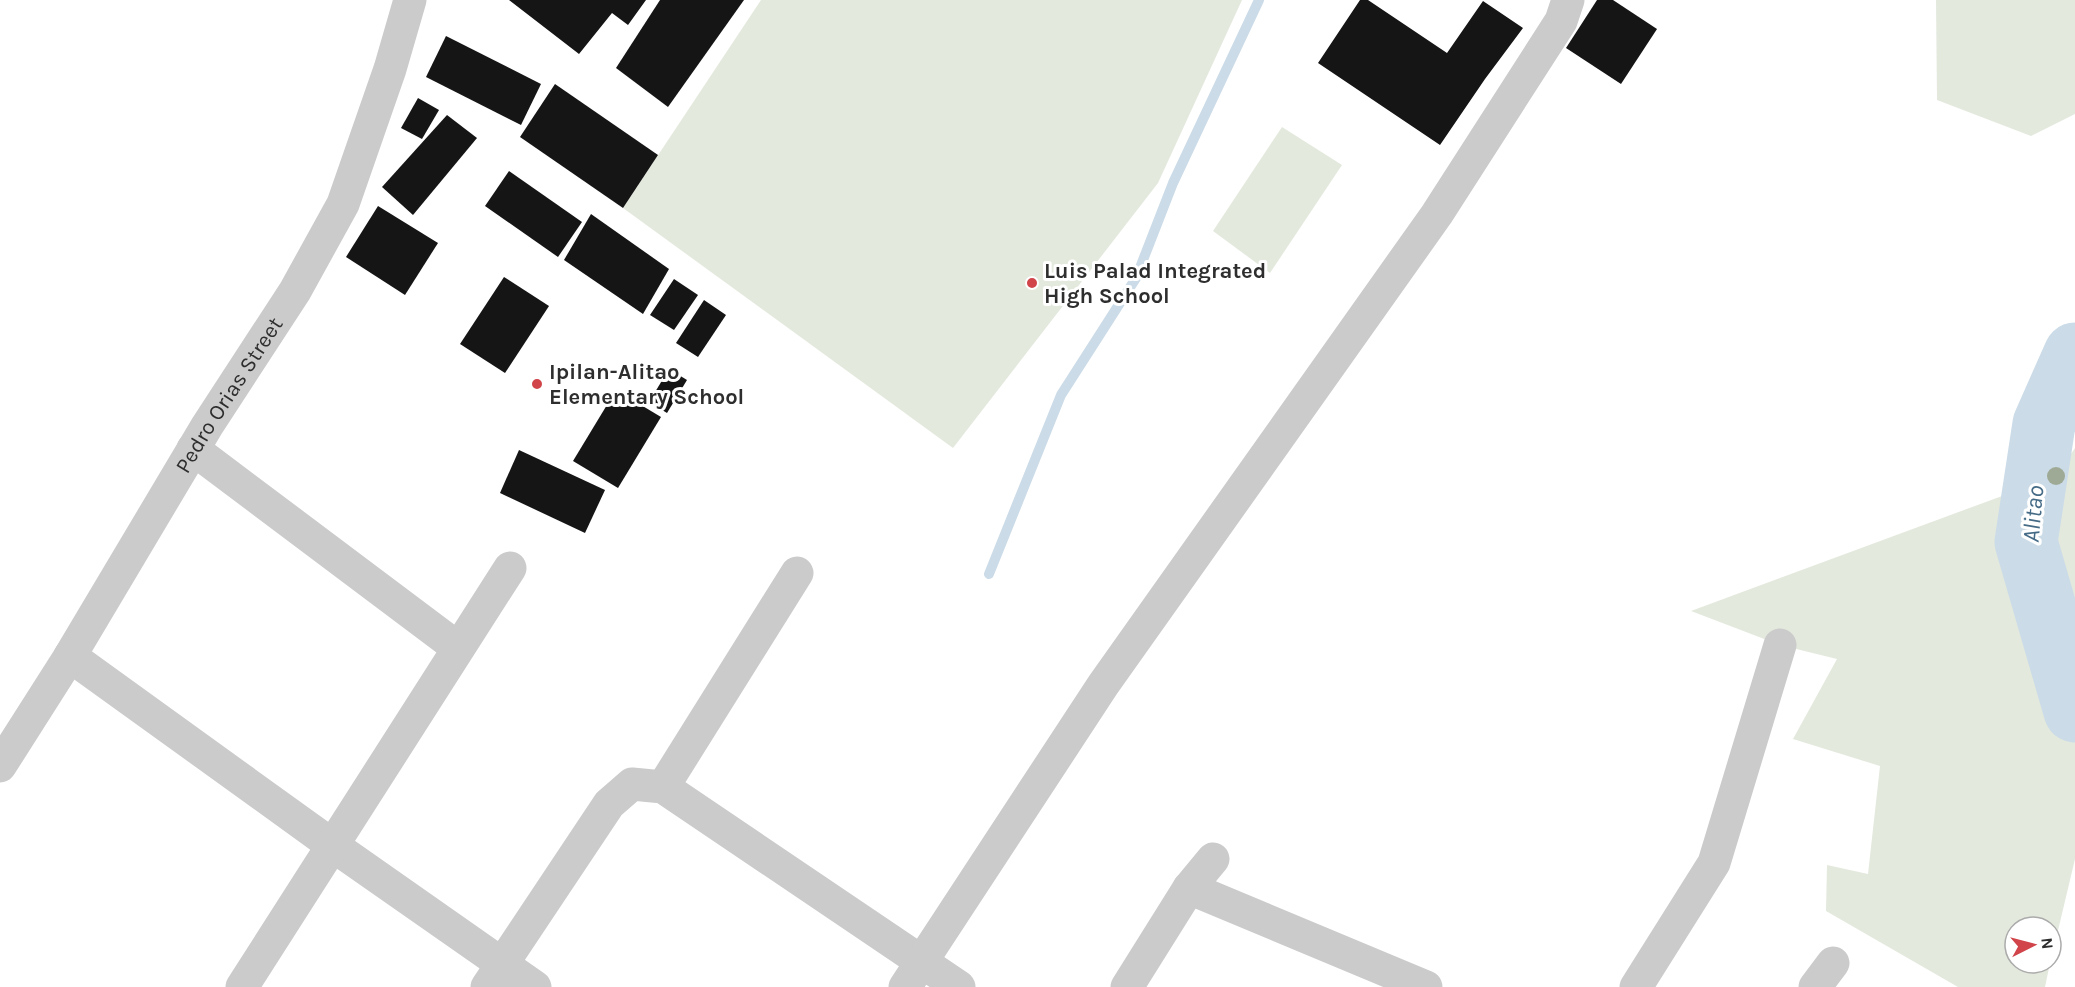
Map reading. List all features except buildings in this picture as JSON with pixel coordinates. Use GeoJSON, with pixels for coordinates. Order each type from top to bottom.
{"type":"FeatureCollection","features":[{"type":"Feature","properties":{"kind":"street","name":"Pedro Orias Street"},"geometry":{"type":"LineString","coordinates":[[0,765],[70,656],[193,449],[295,291],[343,204],[390,69],[410,0]]}},
{"type":"Feature","properties":{"kind":"street"},"geometry":{"type":"LineString","coordinates":[[914,974],[1103,685],[1437,214],[1561,21],[1568,0]]}},
{"type":"Feature","properties":{"kind":"street"},"geometry":{"type":"LineString","coordinates":[[193,449],[458,648]]}},
{"type":"Feature","properties":{"kind":"street"},"geometry":{"type":"LineString","coordinates":[[242,987],[510,568]]}},
{"type":"Feature","properties":{"kind":"street"},"geometry":{"type":"LineString","coordinates":[[663,787],[797,573]]}},
{"type":"Feature","properties":{"kind":"street"},"geometry":{"type":"LineString","coordinates":[[1636,987],[1714,863],[1780,645]]}},
{"type":"Feature","properties":{"kind":"street"},"geometry":{"type":"LineString","coordinates":[[70,656],[332,845],[494,975],[535,987]]}},
{"type":"Feature","properties":{"kind":"street"},"geometry":{"type":"LineString","coordinates":[[494,975],[609,804],[632,784],[663,787],[914,974],[959,987]]}},
{"type":"Feature","properties":{"kind":"street"},"geometry":{"type":"LineString","coordinates":[[1127,987],[1189,888],[1213,859]]}},
{"type":"Feature","properties":{"kind":"street"},"geometry":{"type":"LineString","coordinates":[[1189,888],[1426,987]]}},
{"type":"Feature","properties":{"kind":"shaded area"},"geometry":{"type":"Polygon","coordinates":[[[761,0],[1242,0],[1158,183],[953,448],[623,208],[761,0]]]}},
{"type":"Feature","properties":{"kind":"shaded area"},"geometry":{"type":"Polygon","coordinates":[[[1936,0],[2075,0],[2075,114],[2031,136],[1937,100],[1936,0]]]}},
{"type":"Feature","properties":{"kind":"shaded area"},"geometry":{"type":"Polygon","coordinates":[[[1282,127],[1342,165],[1270,273],[1213,231],[1282,127]]]}},
{"type":"Feature","properties":{"kind":"shaded area"},"geometry":{"type":"Polygon","coordinates":[[[2075,448],[2075,859],[2062,915],[2003,915],[2003,975],[2048,975],[2045,987],[1958,987],[1826,911],[1827,865],[1868,874],[1880,766],[1793,739],[1837,659],[1780,645],[1691,611],[2056,476],[2075,448]]]}},
{"type":"Feature","properties":{"kind":"waterway"},"geometry":{"type":"LineString","coordinates":[[989,574],[1061,395],[1136,278],[1173,183],[1259,0]]}},
{"type":"Feature","properties":{"kind":"waterway","name":"Alitao"},"geometry":{"type":"LineString","coordinates":[[2075,354],[2044,424],[2026,542],[2075,711]]}},
{"type":"Feature","properties":{"kind":"place","name":"Luis Palad Integrated High School"},"geometry":{"type":"Point","coordinates":[1032,283]}},
{"type":"Feature","properties":{"kind":"place","name":"Ipilan-Alitao Elementary School"},"geometry":{"type":"Point","coordinates":[537,384]}}]}
